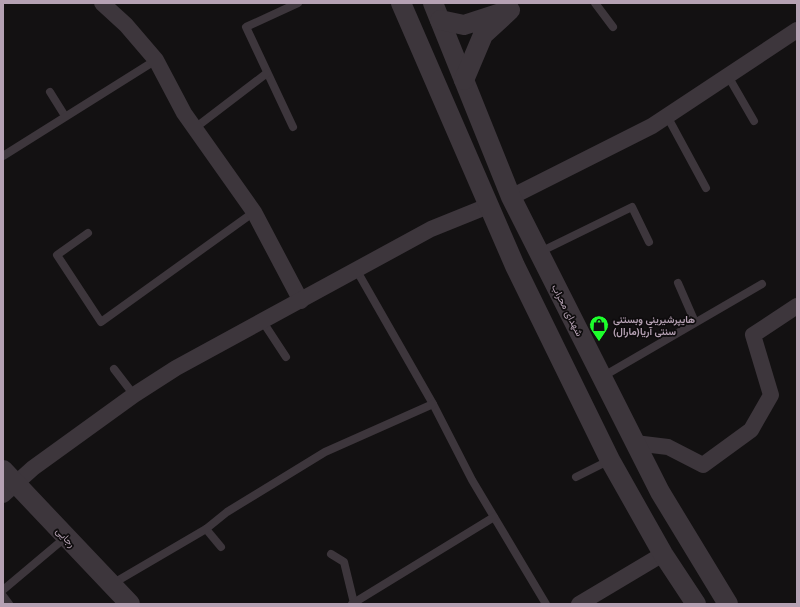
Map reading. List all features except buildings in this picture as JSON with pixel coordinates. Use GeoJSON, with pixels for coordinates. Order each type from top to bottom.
{"type":"FeatureCollection","features":[{"type":"Feature","properties":{"kind":"street"},"geometry":{"type":"LineString","coordinates":[[102,3],[126,25],[156,60],[184,113],[254,212],[301,301]]}},
{"type":"Feature","properties":{"kind":"street"},"geometry":{"type":"LineString","coordinates":[[402,3],[515,266],[610,460],[663,554],[696,604]]}},
{"type":"Feature","properties":{"kind":"street"},"geometry":{"type":"LineString","coordinates":[[436,12],[464,25],[515,6]]}},
{"type":"Feature","properties":{"kind":"street"},"geometry":{"type":"LineString","coordinates":[[464,80],[483,35],[515,6]]}},
{"type":"Feature","properties":{"kind":"street","name":"شهدای محراب"},"geometry":{"type":"LineString","coordinates":[[436,12],[511,197],[660,492],[728,604]]}},
{"type":"Feature","properties":{"kind":"street"},"geometry":{"type":"LineString","coordinates":[[10,489],[33,468],[134,395],[176,368],[357,271],[431,229],[511,197],[652,126],[797,30]]}},
{"type":"Feature","properties":{"kind":"street"},"geometry":{"type":"LineString","coordinates":[[635,443],[668,447],[703,464],[751,430],[771,395],[753,335],[797,306]]}},
{"type":"Feature","properties":{"kind":"street","name":"رجایی"},"geometry":{"type":"LineString","coordinates":[[3,470],[10,489],[66,537],[130,604]]}},
{"type":"Feature","properties":{"kind":"street"},"geometry":{"type":"LineString","coordinates":[[580,604],[663,554]]}},
{"type":"Feature","properties":{"kind":"lane"},"geometry":{"type":"LineString","coordinates":[[293,127],[246,27],[298,3]]}},
{"type":"Feature","properties":{"kind":"lane"},"geometry":{"type":"LineString","coordinates":[[595,3],[613,27]]}},
{"type":"Feature","properties":{"kind":"lane"},"geometry":{"type":"LineString","coordinates":[[3,156],[156,60]]}},
{"type":"Feature","properties":{"kind":"lane"},"geometry":{"type":"LineString","coordinates":[[195,128],[267,73]]}},
{"type":"Feature","properties":{"kind":"lane"},"geometry":{"type":"LineString","coordinates":[[728,76],[754,121]]}},
{"type":"Feature","properties":{"kind":"lane"},"geometry":{"type":"LineString","coordinates":[[50,92],[65,116]]}},
{"type":"Feature","properties":{"kind":"lane"},"geometry":{"type":"LineString","coordinates":[[667,116],[706,188]]}},
{"type":"Feature","properties":{"kind":"lane"},"geometry":{"type":"LineString","coordinates":[[539,253],[632,206],[649,242]]}},
{"type":"Feature","properties":{"kind":"lane"},"geometry":{"type":"LineString","coordinates":[[88,233],[57,255],[101,322],[254,212]]}},
{"type":"Feature","properties":{"kind":"lane"},"geometry":{"type":"LineString","coordinates":[[357,271],[433,404],[472,480],[546,604]]}},
{"type":"Feature","properties":{"kind":"lane"},"geometry":{"type":"LineString","coordinates":[[678,283],[695,322]]}},
{"type":"Feature","properties":{"kind":"lane"},"geometry":{"type":"LineString","coordinates":[[602,377],[762,284]]}},
{"type":"Feature","properties":{"kind":"lane"},"geometry":{"type":"LineString","coordinates":[[263,322],[286,356]]}},
{"type":"Feature","properties":{"kind":"lane"},"geometry":{"type":"LineString","coordinates":[[114,369],[134,395]]}},
{"type":"Feature","properties":{"kind":"lane"},"geometry":{"type":"LineString","coordinates":[[111,584],[206,529],[227,512],[325,452],[433,404]]}},
{"type":"Feature","properties":{"kind":"lane"},"geometry":{"type":"LineString","coordinates":[[576,477],[610,460]]}},
{"type":"Feature","properties":{"kind":"lane"},"geometry":{"type":"LineString","coordinates":[[331,554],[344,562],[353,604],[494,516]]}},
{"type":"Feature","properties":{"kind":"lane"},"geometry":{"type":"LineString","coordinates":[[206,529],[221,548]]}},
{"type":"Feature","properties":{"kind":"lane"},"geometry":{"type":"LineString","coordinates":[[3,590],[66,537]]}},
{"type":"Feature","properties":{"kind":"lane"},"geometry":{"type":"LineString","coordinates":[[3,596],[10,604]]}},
{"type":"Feature","properties":{"kind":"place","name":"هایپرشیرینی وبستنی سنتی آریا(مارال)"},"geometry":{"type":"Point","coordinates":[599,342]}}]}
